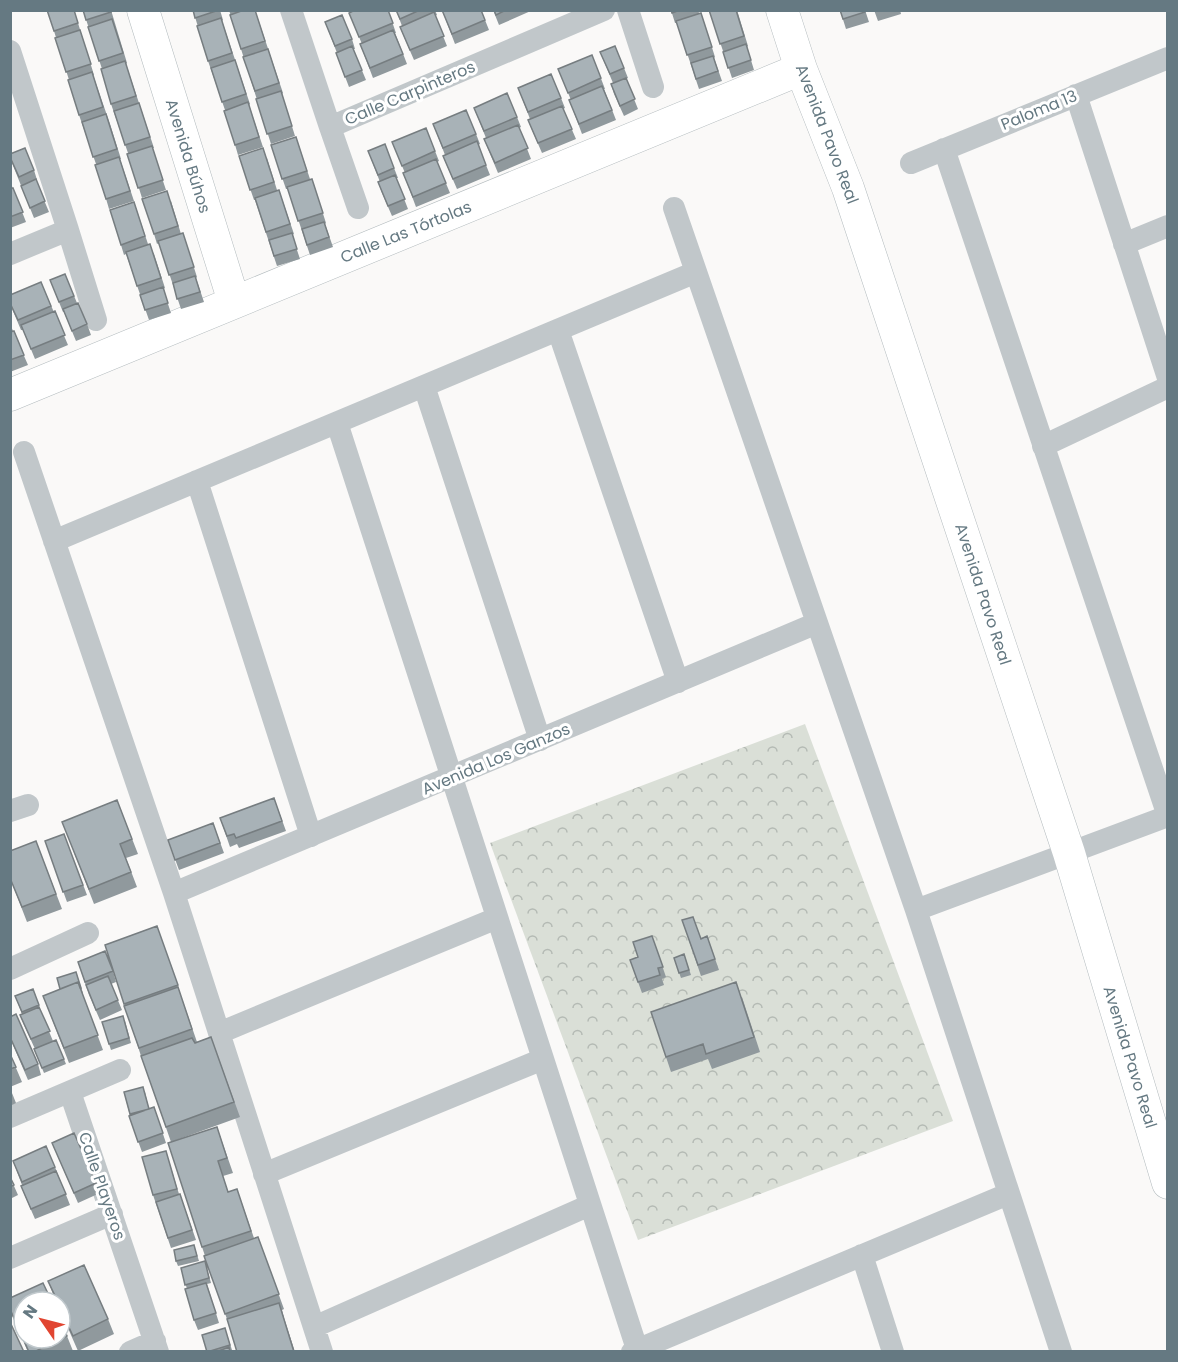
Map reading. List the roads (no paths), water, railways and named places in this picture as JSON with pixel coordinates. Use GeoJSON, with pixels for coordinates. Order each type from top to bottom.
{"type":"FeatureCollection","features":[{"type":"Feature","properties":{"kind":"street","name":"Avenida Búhos"},"geometry":{"type":"LineString","coordinates":[[142,10],[234,302]]}},
{"type":"Feature","properties":{"kind":"street","name":"Calle Carpinteros"},"geometry":{"type":"LineString","coordinates":[[291,10],[330,127],[604,10]]}},
{"type":"Feature","properties":{"kind":"street"},"geometry":{"type":"LineString","coordinates":[[628,10],[653,87]]}},
{"type":"Feature","properties":{"kind":"street","name":"Avenida Pavo Real"},"geometry":{"type":"LineString","coordinates":[[782,10],[801,69],[848,188],[1069,853],[1167,1183]]}},
{"type":"Feature","properties":{"kind":"street"},"geometry":{"type":"LineString","coordinates":[[10,51],[19,110],[68,230],[96,320]]}},
{"type":"Feature","properties":{"kind":"street","name":"Paloma 13"},"geometry":{"type":"LineString","coordinates":[[911,163],[1167,58]]}},
{"type":"Feature","properties":{"kind":"street","name":"Calle Las Tórtolas"},"geometry":{"type":"LineString","coordinates":[[10,396],[801,69]]}},
{"type":"Feature","properties":{"kind":"street"},"geometry":{"type":"LineString","coordinates":[[1076,95],[1167,378]]}},
{"type":"Feature","properties":{"kind":"street"},"geometry":{"type":"LineString","coordinates":[[330,127],[358,208]]}},
{"type":"Feature","properties":{"kind":"street"},"geometry":{"type":"LineString","coordinates":[[916,910],[1167,816],[944,149]]}},
{"type":"Feature","properties":{"kind":"street"},"geometry":{"type":"LineString","coordinates":[[674,208],[916,910],[1061,1352]]}},
{"type":"Feature","properties":{"kind":"street"},"geometry":{"type":"LineString","coordinates":[[1124,244],[1167,226]]}},
{"type":"Feature","properties":{"kind":"street"},"geometry":{"type":"LineString","coordinates":[[10,254],[68,230]]}},
{"type":"Feature","properties":{"kind":"street"},"geometry":{"type":"LineString","coordinates":[[54,541],[696,272]]}},
{"type":"Feature","properties":{"kind":"street"},"geometry":{"type":"LineString","coordinates":[[558,330],[678,682]]}},
{"type":"Feature","properties":{"kind":"street"},"geometry":{"type":"LineString","coordinates":[[424,386],[540,740]]}},
{"type":"Feature","properties":{"kind":"street"},"geometry":{"type":"LineString","coordinates":[[1043,446],[1167,387]]}},
{"type":"Feature","properties":{"kind":"street"},"geometry":{"type":"LineString","coordinates":[[337,423],[591,1205],[635,1350],[1008,1194]]}},
{"type":"Feature","properties":{"kind":"street"},"geometry":{"type":"LineString","coordinates":[[24,452],[174,893],[322,1352]]}},
{"type":"Feature","properties":{"kind":"street"},"geometry":{"type":"LineString","coordinates":[[197,481],[311,836]]}},
{"type":"Feature","properties":{"kind":"street","name":"Avenida Los Ganzos"},"geometry":{"type":"LineString","coordinates":[[174,893],[817,623]]}},
{"type":"Feature","properties":{"kind":"street"},"geometry":{"type":"LineString","coordinates":[[219,1033],[497,918]]}},
{"type":"Feature","properties":{"kind":"street"},"geometry":{"type":"LineString","coordinates":[[10,969],[88,933]]}},
{"type":"Feature","properties":{"kind":"street"},"geometry":{"type":"LineString","coordinates":[[264,1174],[543,1059]]}},
{"type":"Feature","properties":{"kind":"street"},"geometry":{"type":"LineString","coordinates":[[10,1118],[120,1070]]}},
{"type":"Feature","properties":{"kind":"street","name":"Calle Playeros"},"geometry":{"type":"LineString","coordinates":[[70,1092],[156,1346],[130,1352]]}},
{"type":"Feature","properties":{"kind":"street"},"geometry":{"type":"LineString","coordinates":[[314,1327],[591,1205]]}},
{"type":"Feature","properties":{"kind":"street"},"geometry":{"type":"LineString","coordinates":[[10,1258],[112,1214]]}},
{"type":"Feature","properties":{"kind":"street"},"geometry":{"type":"LineString","coordinates":[[862,1255],[892,1352]]}}]}
